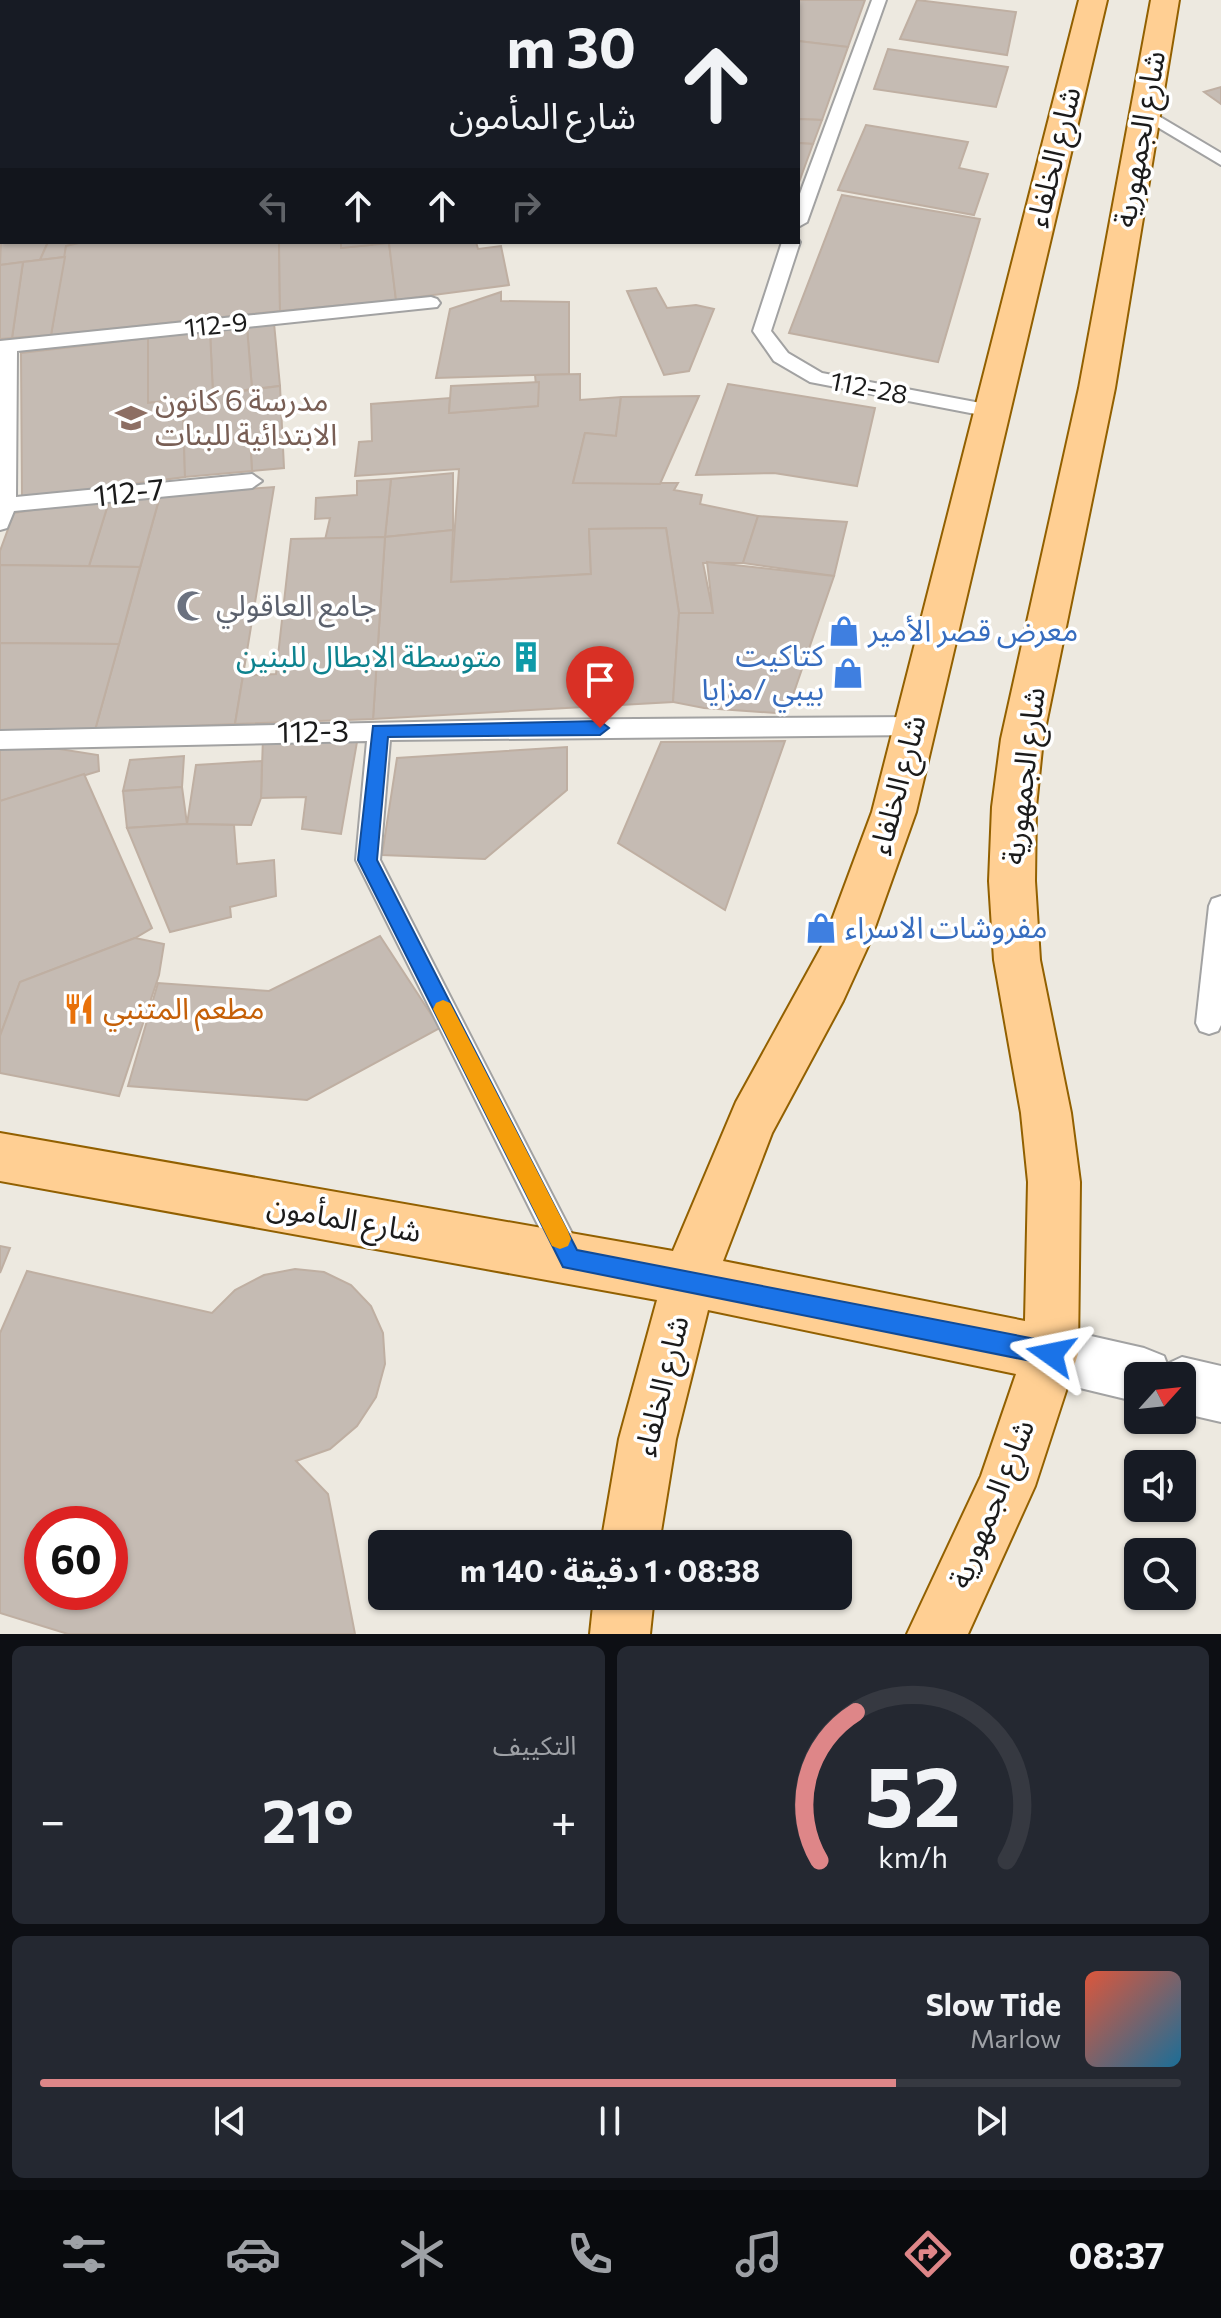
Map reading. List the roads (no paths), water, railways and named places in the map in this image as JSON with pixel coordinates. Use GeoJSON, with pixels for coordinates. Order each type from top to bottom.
{"type":"FeatureCollection","features":[{"type":"Feature","properties":{"kind":"main road","name":"شارع الخلفاء"},"geometry":{"type":"LineString","coordinates":[[632,1530],[660,1384],[689,1280],[716,1204],[747,1133],[827,984],[864,903],[894,812],[1093,0]]}},
{"type":"Feature","properties":{"kind":"main road","name":"شارع الجمهورية"},"geometry":{"type":"LineString","coordinates":[[937,1634],[1006,1486],[1051,1354],[1054,1182],[1046,1113],[1017,960],[1012,881],[1014,807],[1022,739],[1097,388],[1165,0]]}},
{"type":"Feature","properties":{"kind":"main road","name":"شارع المأمون"},"geometry":{"type":"LineString","coordinates":[[0,1157],[689,1280],[1051,1354]]}},
{"type":"Feature","properties":{"kind":"main road"},"geometry":{"type":"LineString","coordinates":[[620,1634],[623,1610]]}},
{"type":"Feature","properties":{"kind":"street"},"geometry":{"type":"LineString","coordinates":[[1051,1354],[1124,1371]]}},
{"type":"Feature","properties":{"kind":"street"},"geometry":{"type":"LineString","coordinates":[[1196,1388],[1221,1394]]}},
{"type":"Feature","properties":{"kind":"lane"},"geometry":{"type":"LineString","coordinates":[[803,192],[879,0]]}},
{"type":"Feature","properties":{"kind":"lane"},"geometry":{"type":"LineString","coordinates":[[1145,113],[1221,160]]}},
{"type":"Feature","properties":{"kind":"lane","name":"112-28"},"geometry":{"type":"LineString","coordinates":[[790,244],[762,331],[781,357],[817,378],[991,411]]}},
{"type":"Feature","properties":{"kind":"lane","name":"112-9"},"geometry":{"type":"LineString","coordinates":[[4,347],[431,303]]}},
{"type":"Feature","properties":{"kind":"lane"},"geometry":{"type":"LineString","coordinates":[[3,514],[4,347]]}},
{"type":"Feature","properties":{"kind":"lane","name":"112-7"},"geometry":{"type":"LineString","coordinates":[[3,514],[252,481]]}},
{"type":"Feature","properties":{"kind":"lane","name":"112-3"},"geometry":{"type":"LineString","coordinates":[[0,740],[379,731],[915,726]]}},
{"type":"Feature","properties":{"kind":"lane"},"geometry":{"type":"LineString","coordinates":[[379,731],[368,860],[570,1259]]}},
{"type":"Feature","properties":{"kind":"lane"},"geometry":{"type":"LineString","coordinates":[[1209,1023],[1221,906]]}},
{"type":"Feature","properties":{"kind":"place","name":"مدرسة 6 كانون الابتدائية للبنات"},"geometry":{"type":"Point","coordinates":[131,418]}},
{"type":"Feature","properties":{"kind":"place","name":"جامع العاقولي"},"geometry":{"type":"Point","coordinates":[192,606]}},
{"type":"Feature","properties":{"kind":"place","name":"معرض قصر الأمير"},"geometry":{"type":"Point","coordinates":[844,631]}},
{"type":"Feature","properties":{"kind":"place","name":"متوسطة الابطال للبنين"},"geometry":{"type":"Point","coordinates":[526,657]}},
{"type":"Feature","properties":{"kind":"place","name":"كتاكيت بيبي /مزايا"},"geometry":{"type":"Point","coordinates":[848,673]}},
{"type":"Feature","properties":{"kind":"place","name":"مفروشات الاسراء"},"geometry":{"type":"Point","coordinates":[821,928]}},
{"type":"Feature","properties":{"kind":"place","name":"مطعم المتنبي"},"geometry":{"type":"Point","coordinates":[79,1009]}}]}
